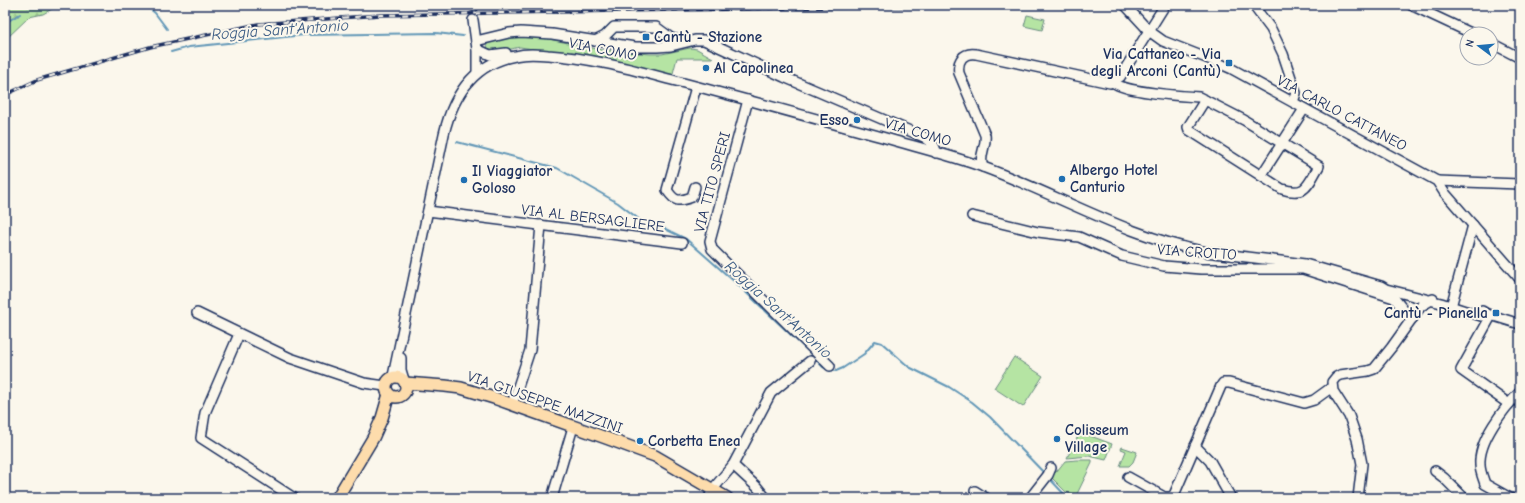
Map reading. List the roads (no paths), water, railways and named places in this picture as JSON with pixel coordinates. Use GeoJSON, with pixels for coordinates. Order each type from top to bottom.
{"type":"FeatureCollection","features":[{"type":"Feature","properties":{"kind":"main road","name":"VIA GIUSEPPE MAZZINI"},"geometry":{"type":"LineString","coordinates":[[397,387],[436,385],[461,388],[512,405],[655,456],[711,494],[728,498]]}},
{"type":"Feature","properties":{"kind":"main road","name":"VIA COMO"},"geometry":{"type":"LineString","coordinates":[[337,498],[373,438],[397,387]]}},
{"type":"Feature","properties":{"kind":"street","name":"VIA CARLO CATTANEO"},"geometry":{"type":"LineString","coordinates":[[1125,5],[1149,31],[1163,41],[1218,62],[1437,181],[1444,192],[1520,279]]}},
{"type":"Feature","properties":{"kind":"street"},"geometry":{"type":"LineString","coordinates":[[984,167],[981,160],[985,143],[985,135],[958,73],[961,58],[968,54],[976,54],[1107,83],[1113,82],[1120,77],[1165,5]]}},
{"type":"Feature","properties":{"kind":"street"},"geometry":{"type":"LineString","coordinates":[[1253,5],[1271,29],[1283,54],[1296,93],[1293,102]]}},
{"type":"Feature","properties":{"kind":"street"},"geometry":{"type":"LineString","coordinates":[[1411,5],[1459,27]]}},
{"type":"Feature","properties":{"kind":"street"},"geometry":{"type":"LineString","coordinates":[[473,20],[477,45],[484,60],[480,71]]}},
{"type":"Feature","properties":{"kind":"street"},"geometry":{"type":"LineString","coordinates":[[596,41],[602,38],[614,27],[648,27],[658,28],[673,39],[687,42]]}},
{"type":"Feature","properties":{"kind":"street"},"geometry":{"type":"LineString","coordinates":[[477,45],[509,33],[521,32],[552,34],[635,46],[657,47],[704,40],[784,77],[924,137],[933,144],[936,153]]}},
{"type":"Feature","properties":{"kind":"street"},"geometry":{"type":"LineString","coordinates":[[477,45],[484,53],[495,55],[516,51],[527,54]]}},
{"type":"Feature","properties":{"kind":"street"},"geometry":{"type":"LineString","coordinates":[[1499,47],[1520,58]]}},
{"type":"Feature","properties":{"kind":"street","name":"VIA COMO"},"geometry":{"type":"LineString","coordinates":[[397,387],[404,328],[449,115],[457,98],[480,71],[505,58],[527,54],[568,56],[602,62],[748,100],[967,162],[984,167],[1138,232],[1191,249],[1305,264],[1381,286]]}},
{"type":"Feature","properties":{"kind":"street"},"geometry":{"type":"LineString","coordinates":[[1113,82],[1121,86],[1163,95],[1199,98],[1205,100],[1244,120],[1320,166],[1305,188],[1300,192],[1287,190],[1189,130],[1188,127],[1205,100]]}},
{"type":"Feature","properties":{"kind":"street"},"geometry":{"type":"LineString","coordinates":[[695,187],[692,197],[681,201],[673,199],[667,190],[696,87]]}},
{"type":"Feature","properties":{"kind":"street","name":"VIA TITO SPERI"},"geometry":{"type":"LineString","coordinates":[[748,100],[710,241],[712,248],[830,366]]}},
{"type":"Feature","properties":{"kind":"street"},"geometry":{"type":"LineString","coordinates":[[1262,176],[1304,109]]}},
{"type":"Feature","properties":{"kind":"street"},"geometry":{"type":"LineString","coordinates":[[967,162],[975,157],[984,148]]}},
{"type":"Feature","properties":{"kind":"street"},"geometry":{"type":"LineString","coordinates":[[1437,181],[1520,184]]}},
{"type":"Feature","properties":{"kind":"street","name":"VIA AL BERSAGLIERE"},"geometry":{"type":"LineString","coordinates":[[428,211],[682,243]]}},
{"type":"Feature","properties":{"kind":"street","name":"VIA CROTTO"},"geometry":{"type":"LineString","coordinates":[[972,216],[1038,232],[1079,237],[1122,256],[1164,266],[1201,269],[1303,269],[1394,298],[1407,314],[1415,316]]}},
{"type":"Feature","properties":{"kind":"street"},"geometry":{"type":"LineString","coordinates":[[512,405],[530,350],[541,225]]}},
{"type":"Feature","properties":{"kind":"street"},"geometry":{"type":"LineString","coordinates":[[1452,303],[1472,225]]}},
{"type":"Feature","properties":{"kind":"street"},"geometry":{"type":"LineString","coordinates":[[1381,286],[1387,285],[1481,316],[1489,315]]}},
{"type":"Feature","properties":{"kind":"street"},"geometry":{"type":"LineString","coordinates":[[1381,286],[1386,289],[1415,297],[1452,303],[1482,311],[1489,315],[1520,324]]}},
{"type":"Feature","properties":{"kind":"street"},"geometry":{"type":"LineString","coordinates":[[1415,297],[1418,304],[1415,316]]}},
{"type":"Feature","properties":{"kind":"street"},"geometry":{"type":"LineString","coordinates":[[1358,498],[1362,464],[1357,439],[1349,416],[1335,396],[1332,387],[1334,379],[1340,375],[1374,369],[1421,306],[1435,301]]}},
{"type":"Feature","properties":{"kind":"street"},"geometry":{"type":"LineString","coordinates":[[197,313],[290,358],[364,383],[397,387]]}},
{"type":"Feature","properties":{"kind":"street"},"geometry":{"type":"LineString","coordinates":[[1489,315],[1461,370],[1508,404]]}},
{"type":"Feature","properties":{"kind":"street"},"geometry":{"type":"LineString","coordinates":[[239,334],[205,413],[201,438],[294,498]]}},
{"type":"Feature","properties":{"kind":"street"},"geometry":{"type":"LineString","coordinates":[[711,494],[733,465],[771,393],[810,361]]}},
{"type":"Feature","properties":{"kind":"street"},"geometry":{"type":"LineString","coordinates":[[1128,477],[1160,495],[1170,497],[1174,495],[1223,383],[1229,383],[1304,403],[1314,400],[1332,387]]}},
{"type":"Feature","properties":{"kind":"street"},"geometry":{"type":"LineString","coordinates":[[1510,498],[1485,484],[1479,465],[1483,447],[1489,432],[1508,404],[1520,392]]}},
{"type":"Feature","properties":{"kind":"street"},"geometry":{"type":"LineString","coordinates":[[553,498],[573,427]]}},
{"type":"Feature","properties":{"kind":"street"},"geometry":{"type":"LineString","coordinates":[[1195,446],[1210,461],[1231,498]]}},
{"type":"Feature","properties":{"kind":"street"},"geometry":{"type":"LineString","coordinates":[[733,465],[757,487],[766,498]]}},
{"type":"Feature","properties":{"kind":"street"},"geometry":{"type":"LineString","coordinates":[[1434,471],[1444,478],[1464,498]]}},
{"type":"Feature","properties":{"kind":"street"},"geometry":{"type":"LineString","coordinates":[[1030,498],[1048,474]]}},
{"type":"Feature","properties":{"kind":"street"},"geometry":{"type":"LineString","coordinates":[[975,491],[986,498]]}},
{"type":"Feature","properties":{"kind":"waterway","name":"Roggia Sant'Antonio"},"geometry":{"type":"LineString","coordinates":[[145,5],[155,13],[167,29]]}},
{"type":"Feature","properties":{"kind":"waterway","name":"Roggia Sant'Antonio"},"geometry":{"type":"LineString","coordinates":[[5,23],[20,14]]}},
{"type":"Feature","properties":{"kind":"waterway","name":"Roggia Sant'Antonio"},"geometry":{"type":"LineString","coordinates":[[171,52],[189,47],[304,35],[436,33],[463,36]]}},
{"type":"Feature","properties":{"kind":"waterway","name":"Roggia Sant'Antonio"},"geometry":{"type":"LineString","coordinates":[[457,142],[557,168],[618,203],[640,220],[657,225],[686,239],[736,283],[823,367],[836,371],[864,354],[875,341],[882,343],[909,367],[949,387],[972,402],[990,417],[1046,475]]}},
{"type":"Feature","properties":{"kind":"waterway","name":"Roggia Sant'Antonio"},"geometry":{"type":"LineString","coordinates":[[1049,478],[1064,494],[1075,498]]}},
{"type":"Feature","properties":{"kind":"railway"},"geometry":{"type":"LineString","coordinates":[[5,95],[37,80],[150,47],[258,24],[380,15],[921,6]]}},
{"type":"Feature","properties":{"kind":"place","name":"Cantù - Stazione"},"geometry":{"type":"Point","coordinates":[646,37]}},
{"type":"Feature","properties":{"kind":"place","name":"Via Cattaneo - Via degli Arconi (Cantù)"},"geometry":{"type":"Point","coordinates":[1229,63]}},
{"type":"Feature","properties":{"kind":"place","name":"Al Capolinea"},"geometry":{"type":"Point","coordinates":[706,68]}},
{"type":"Feature","properties":{"kind":"place","name":"Esso"},"geometry":{"type":"Point","coordinates":[857,120]}},
{"type":"Feature","properties":{"kind":"place","name":"Albergo Hotel Canturio"},"geometry":{"type":"Point","coordinates":[1062,179]}},
{"type":"Feature","properties":{"kind":"place","name":"Il Viaggiator Goloso"},"geometry":{"type":"Point","coordinates":[464,180]}},
{"type":"Feature","properties":{"kind":"place","name":"Cantù - Pianella"},"geometry":{"type":"Point","coordinates":[1496,313]}},
{"type":"Feature","properties":{"kind":"place","name":"Colisseum Village"},"geometry":{"type":"Point","coordinates":[1057,439]}},
{"type":"Feature","properties":{"kind":"place","name":"Corbetta Enea"},"geometry":{"type":"Point","coordinates":[640,441]}}]}
